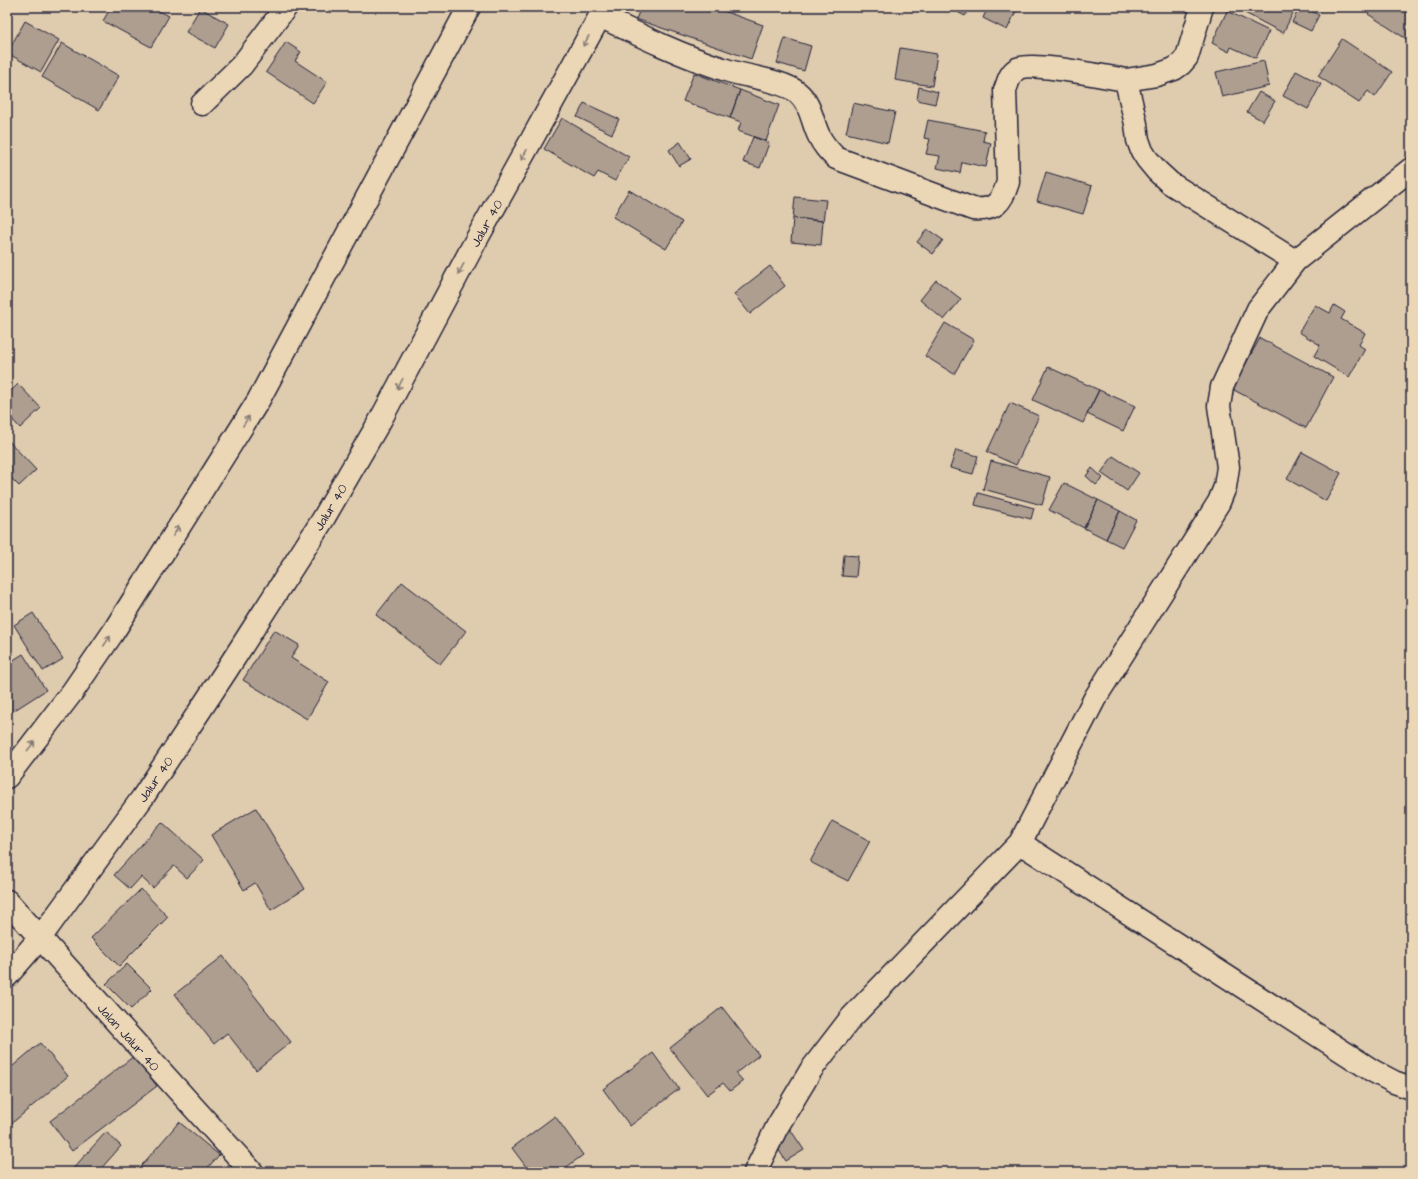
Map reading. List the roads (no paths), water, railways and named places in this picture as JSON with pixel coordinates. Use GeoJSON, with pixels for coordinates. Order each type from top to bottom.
{"type":"FeatureCollection","features":[{"type":"Feature","properties":{"kind":"main road"},"geometry":{"type":"LineString","coordinates":[[202,104],[242,65],[286,7]]}},
{"type":"Feature","properties":{"kind":"main road"},"geometry":{"type":"LineString","coordinates":[[7,777],[73,691],[112,634],[258,401],[469,7]]}},
{"type":"Feature","properties":{"kind":"main road"},"geometry":{"type":"LineString","coordinates":[[602,12],[675,52],[727,71],[767,80],[792,89],[806,100],[820,140],[836,158],[973,209],[981,210],[989,208],[998,202],[1004,195],[1008,182],[1005,90],[1009,78],[1015,70],[1022,67],[1039,67],[1126,80],[1157,75],[1174,69],[1187,57],[1202,7]]}},
{"type":"Feature","properties":{"kind":"main road","name":"Jalur 40"},"geometry":{"type":"LineString","coordinates":[[7,976],[40,938],[143,797],[226,671],[322,520],[381,419],[602,12]]}},
{"type":"Feature","properties":{"kind":"main road"},"geometry":{"type":"LineString","coordinates":[[1126,80],[1138,140],[1147,159],[1157,171],[1170,183],[1295,261]]}},
{"type":"Feature","properties":{"kind":"main road"},"geometry":{"type":"LineString","coordinates":[[755,1172],[777,1126],[811,1070],[851,1018],[1020,843],[1095,698],[1220,502],[1225,487],[1228,467],[1219,406],[1222,387],[1258,309],[1295,261],[1411,169]]}},
{"type":"Feature","properties":{"kind":"main road"},"geometry":{"type":"LineString","coordinates":[[1020,843],[1373,1071],[1394,1082],[1411,1088]]}},
{"type":"Feature","properties":{"kind":"main road","name":"Jalan Jalur 40"},"geometry":{"type":"LineString","coordinates":[[7,901],[252,1172]]}}]}
